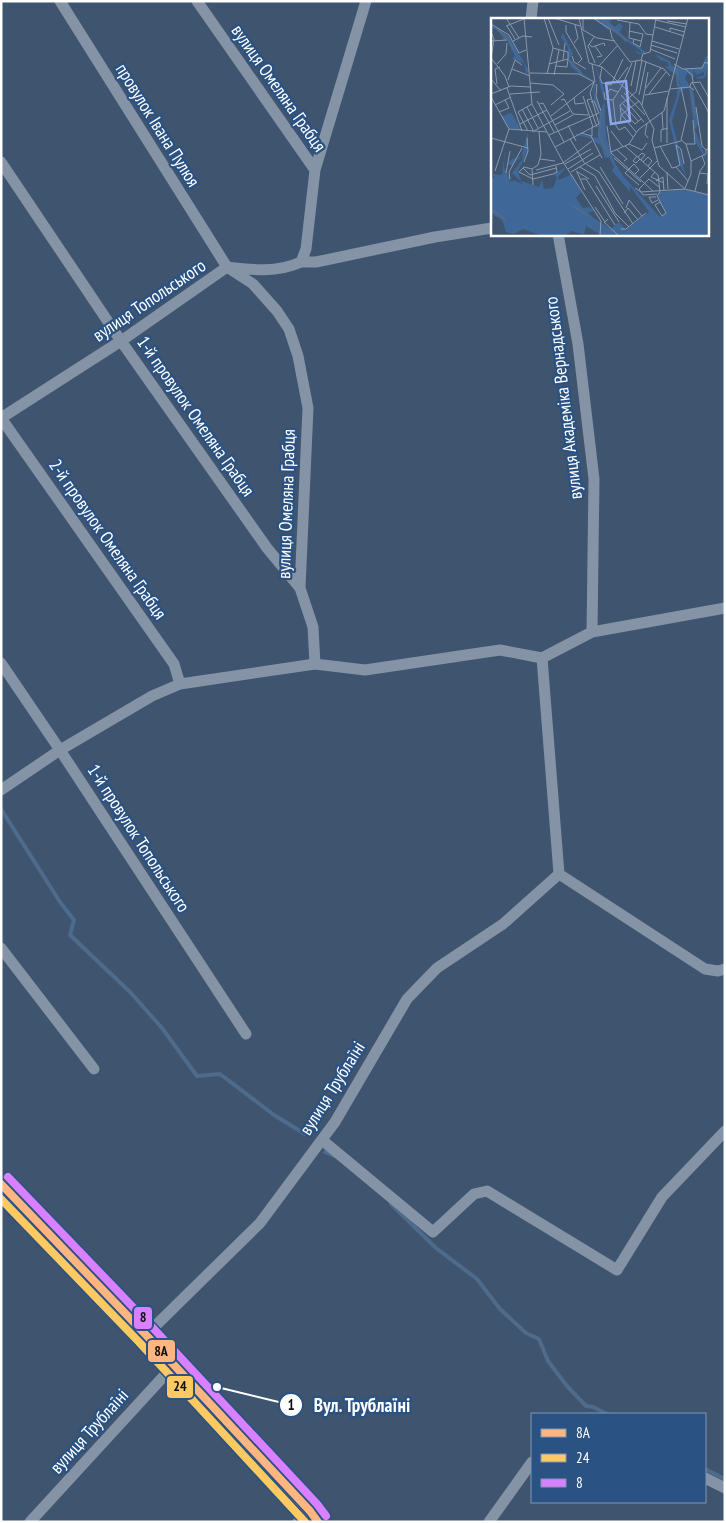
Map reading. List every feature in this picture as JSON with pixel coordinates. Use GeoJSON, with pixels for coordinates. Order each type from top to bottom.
{"type":"FeatureCollection","features":[{"type":"Feature","properties":{"kind":"street","name":"провулок Івана Пулюя"},"geometry":{"type":"LineString","coordinates":[[60,1],[227,267]]}},
{"type":"Feature","properties":{"kind":"street","name":"вулиця Омеляна Грабця"},"geometry":{"type":"LineString","coordinates":[[197,1],[315,170]]}},
{"type":"Feature","properties":{"kind":"street"},"geometry":{"type":"LineString","coordinates":[[300,262],[306,248],[315,170],[366,1]]}},
{"type":"Feature","properties":{"kind":"street"},"geometry":{"type":"LineString","coordinates":[[531,18],[533,1]]}},
{"type":"Feature","properties":{"kind":"street","name":"1-й провулок Омеляна Грабця"},"geometry":{"type":"LineString","coordinates":[[1,162],[121,341],[267,548],[300,588]]}},
{"type":"Feature","properties":{"kind":"street","name":"вулиця Топольського"},"geometry":{"type":"LineString","coordinates":[[1,418],[121,341],[227,267],[274,270],[300,262],[316,262],[435,237],[491,228]]}},
{"type":"Feature","properties":{"kind":"street","name":"вулиця Академіка Вернадського"},"geometry":{"type":"LineString","coordinates":[[558,235],[578,344],[594,480],[592,632]]}},
{"type":"Feature","properties":{"kind":"street","name":"вулиця Омеляна Грабця"},"geometry":{"type":"LineString","coordinates":[[227,267],[253,284],[277,311],[289,329],[298,356],[308,408],[300,588],[314,627],[315,664]]}},
{"type":"Feature","properties":{"kind":"street","name":"2-й провулок Омеляна Грабця"},"geometry":{"type":"LineString","coordinates":[[1,418],[174,664],[180,684]]}},
{"type":"Feature","properties":{"kind":"street"},"geometry":{"type":"LineString","coordinates":[[1,790],[60,750],[152,696],[180,684],[315,664],[365,670],[500,650],[542,658],[592,632],[725,608]]}},
{"type":"Feature","properties":{"kind":"street"},"geometry":{"type":"LineString","coordinates":[[542,658],[560,874],[705,969],[718,971],[725,969]]}},
{"type":"Feature","properties":{"kind":"street","name":"1-й провулок Топольського"},"geometry":{"type":"LineString","coordinates":[[1,663],[246,1034]]}},
{"type":"Feature","properties":{"kind":"street","name":"вулиця Трублаїні"},"geometry":{"type":"LineString","coordinates":[[146,1335],[260,1223],[335,1122],[407,999],[438,968],[503,924],[560,874]]}},
{"type":"Feature","properties":{"kind":"street"},"geometry":{"type":"LineString","coordinates":[[1,948],[94,1069]]}},
{"type":"Feature","properties":{"kind":"street"},"geometry":{"type":"LineString","coordinates":[[322,1140],[433,1232],[474,1194],[487,1192],[617,1270],[662,1197],[725,1131]]}},
{"type":"Feature","properties":{"kind":"street"},"geometry":{"type":"LineString","coordinates":[[1,1184],[146,1335],[314,1516],[298,1522]]}},
{"type":"Feature","properties":{"kind":"street","name":"вулиця Трублаїні"},"geometry":{"type":"LineString","coordinates":[[30,1522],[174,1365]]}},
{"type":"Feature","properties":{"kind":"street"},"geometry":{"type":"LineString","coordinates":[[490,1522],[531,1463]]}},
{"type":"Feature","properties":{"kind":"street"},"geometry":{"type":"LineString","coordinates":[[706,1478],[725,1488]]}},
{"type":"Feature","properties":{"kind":"waterway"},"geometry":{"type":"LineString","coordinates":[[1,809],[60,902],[74,920],[70,935],[131,993],[162,1028],[197,1076],[220,1074],[274,1115],[305,1134]]}},
{"type":"Feature","properties":{"kind":"waterway"},"geometry":{"type":"LineString","coordinates":[[325,1152],[334,1156]]}},
{"type":"Feature","properties":{"kind":"waterway"},"geometry":{"type":"LineString","coordinates":[[391,1204],[436,1248],[477,1279],[500,1309],[526,1333],[539,1339],[548,1361],[567,1386],[586,1406],[605,1413]]}},
{"type":"Feature","properties":{"kind":"waterway"},"geometry":{"type":"LineString","coordinates":[[706,1470],[725,1479]]}},
{"type":"Feature","properties":{"kind":"transit line","name":"8"},"geometry":{"type":"LineString","coordinates":[[8,1177],[153,1328],[317,1504],[326,1516]]}},
{"type":"Feature","properties":{"kind":"transit line","name":"8А"},"geometry":{"type":"LineString","coordinates":[[1,1184],[146,1335],[310,1511],[318,1522]]}},
{"type":"Feature","properties":{"kind":"transit line","name":"24"},"geometry":{"type":"LineString","coordinates":[[1,1199],[139,1342],[305,1522]]}},
{"type":"Feature","properties":{"kind":"place","name":"Вул. Трублаїні"},"geometry":{"type":"Point","coordinates":[217,1387]}}]}
